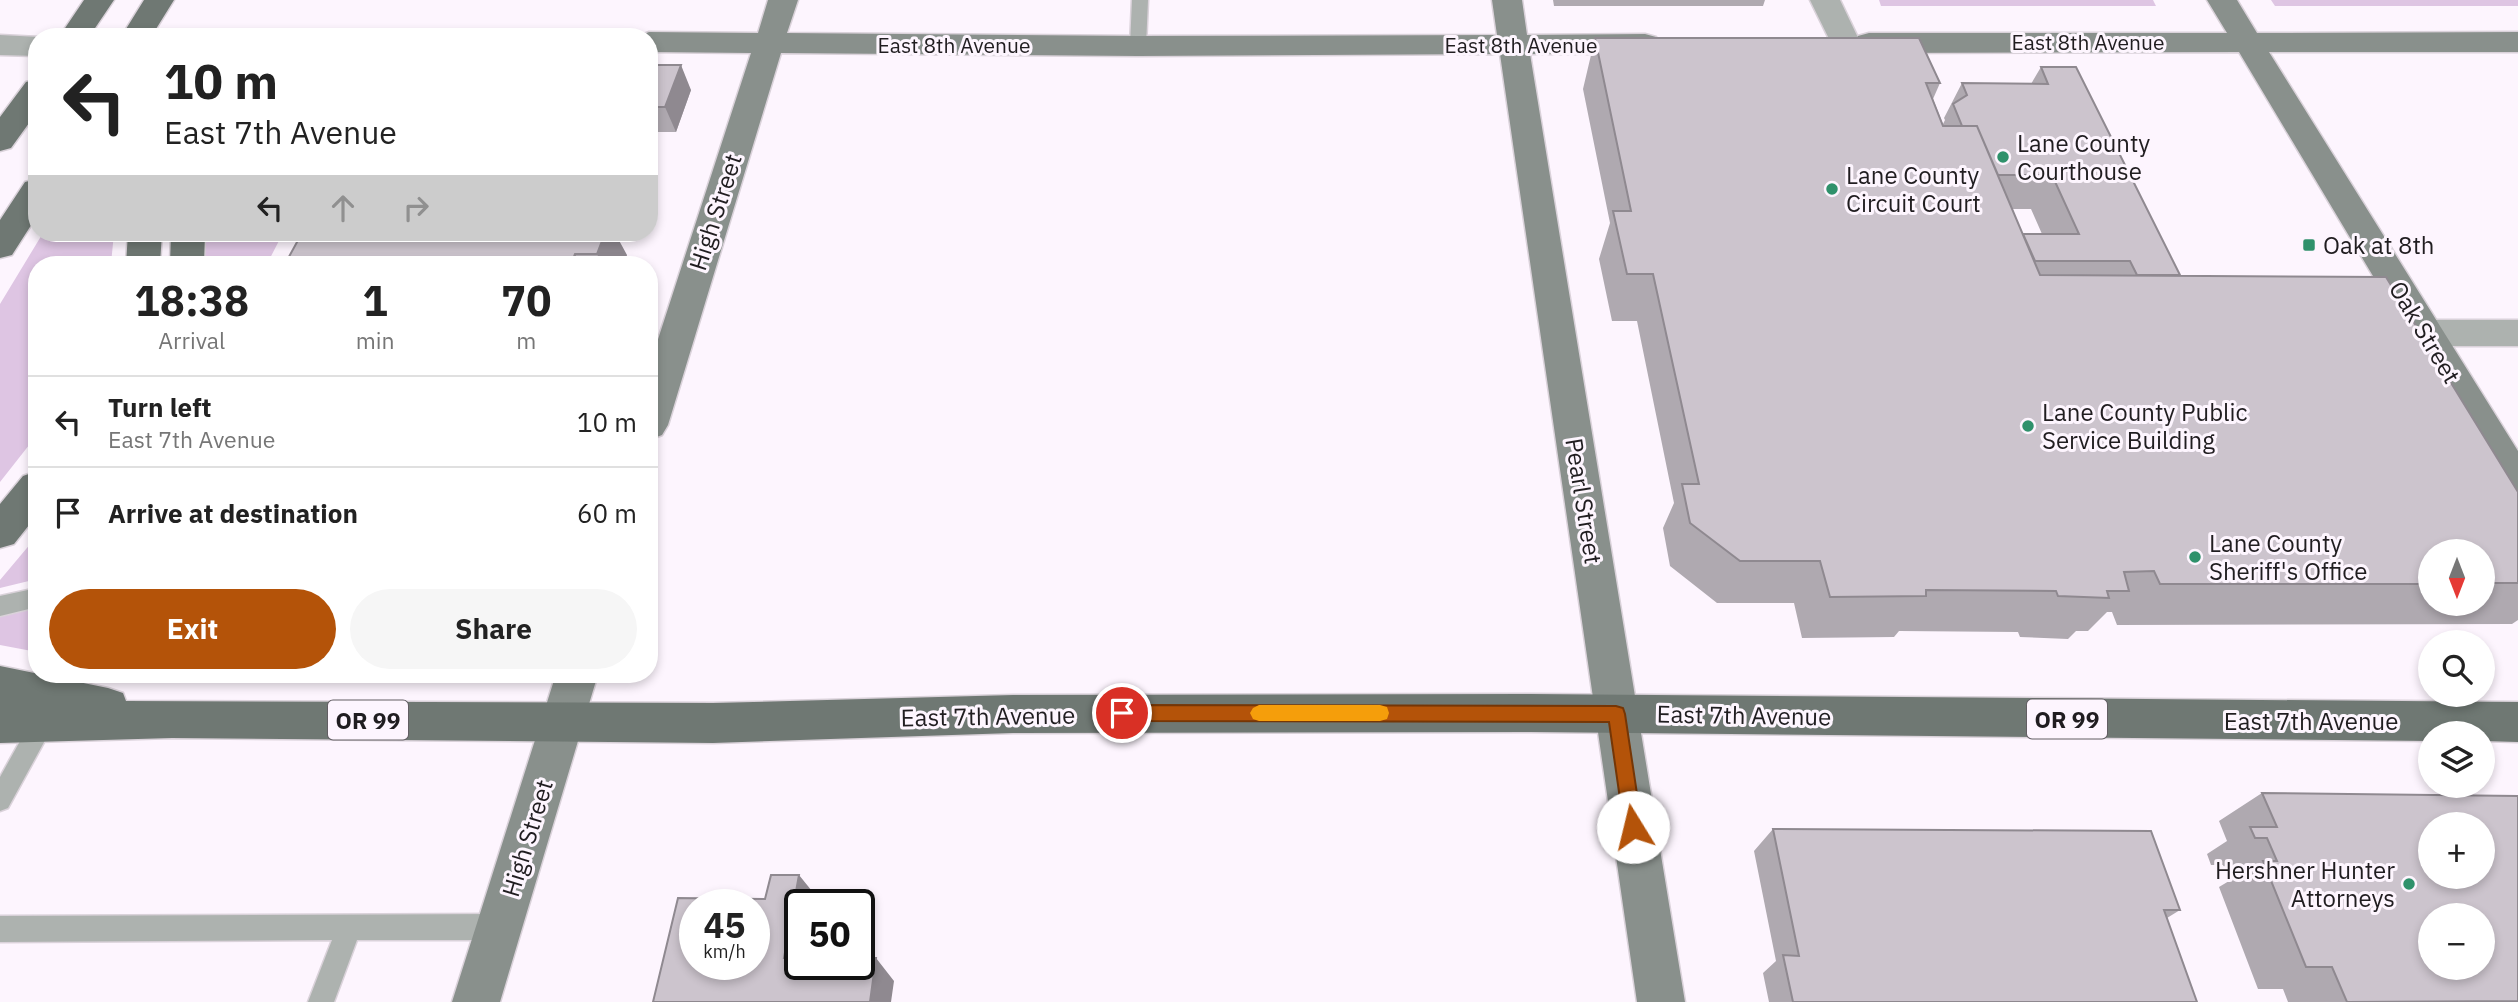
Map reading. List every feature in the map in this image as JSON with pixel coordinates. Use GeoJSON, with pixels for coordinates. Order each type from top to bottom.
{"type":"FeatureCollection","features":[{"type":"Feature","properties":{"kind":"main road"},"geometry":{"type":"LineString","coordinates":[[80,28],[99,0]]}},
{"type":"Feature","properties":{"kind":"main road"},"geometry":{"type":"LineString","coordinates":[[142,28],[159,0]]}},
{"type":"Feature","properties":{"kind":"main road"},"geometry":{"type":"LineString","coordinates":[[0,140],[28,101]]}},
{"type":"Feature","properties":{"kind":"main road"},"geometry":{"type":"LineString","coordinates":[[0,246],[28,204]]}},
{"type":"Feature","properties":{"kind":"main road"},"geometry":{"type":"LineString","coordinates":[[0,532],[28,498]]}},
{"type":"Feature","properties":{"kind":"main road","name":"OR 99"},"geometry":{"type":"LineString","coordinates":[[0,685],[172,719]]}},
{"type":"Feature","properties":{"kind":"main road","name":"East 7th Avenue"},"geometry":{"type":"LineString","coordinates":[[172,719],[713,723],[1013,714],[1616,714],[2518,722]]}},
{"type":"Feature","properties":{"kind":"main road"},"geometry":{"type":"LineString","coordinates":[[0,723],[172,719]]}},
{"type":"Feature","properties":{"kind":"street","name":"High Street"},"geometry":{"type":"LineString","coordinates":[[658,396],[783,0]]}},
{"type":"Feature","properties":{"kind":"street","name":"Pearl Street"},"geometry":{"type":"LineString","coordinates":[[1507,0],[1661,1002]]}},
{"type":"Feature","properties":{"kind":"street","name":"East 8th Avenue"},"geometry":{"type":"LineString","coordinates":[[1825,0],[1832,44],[2518,42]]}},
{"type":"Feature","properties":{"kind":"street","name":"Oak Street"},"geometry":{"type":"LineString","coordinates":[[2222,0],[2518,484]]}},
{"type":"Feature","properties":{"kind":"street","name":"East 8th Avenue"},"geometry":{"type":"LineString","coordinates":[[658,43],[1138,46],[1667,44]]}},
{"type":"Feature","properties":{"kind":"street"},"geometry":{"type":"LineString","coordinates":[[0,45],[28,46]]}},
{"type":"Feature","properties":{"kind":"street"},"geometry":{"type":"LineString","coordinates":[[2425,333],[2518,333]]}},
{"type":"Feature","properties":{"kind":"street","name":"High Street"},"geometry":{"type":"LineString","coordinates":[[476,1002],[575,683]]}},
{"type":"Feature","properties":{"kind":"lane"},"geometry":{"type":"LineString","coordinates":[[1138,46],[1140,0]]}},
{"type":"Feature","properties":{"kind":"lane"},"geometry":{"type":"LineString","coordinates":[[0,606],[28,599]]}},
{"type":"Feature","properties":{"kind":"lane"},"geometry":{"type":"LineString","coordinates":[[0,800],[42,724]]}},
{"type":"Feature","properties":{"kind":"lane"},"geometry":{"type":"LineString","coordinates":[[0,929],[500,927]]}},
{"type":"Feature","properties":{"kind":"lane"},"geometry":{"type":"LineString","coordinates":[[321,1002],[349,929]]}},
{"type":"Feature","properties":{"kind":"shaded area"},"geometry":{"type":"Polygon","coordinates":[[[1879,0],[2153,0],[2156,6],[1881,6],[1879,0]]]}},
{"type":"Feature","properties":{"kind":"shaded area"},"geometry":{"type":"Polygon","coordinates":[[[2271,0],[2518,0],[2518,6],[2275,6],[2271,0]]]}},
{"type":"Feature","properties":{"kind":"shaded area"},"geometry":{"type":"Polygon","coordinates":[[[38,242],[113,242],[112,256],[29,256],[38,242]]]}},
{"type":"Feature","properties":{"kind":"shaded area"},"geometry":{"type":"Polygon","coordinates":[[[204,242],[278,242],[271,256],[204,256],[204,242]]]}},
{"type":"Feature","properties":{"kind":"shaded area"},"geometry":{"type":"Polygon","coordinates":[[[28,258],[28,446],[0,482],[0,304],[28,258]]]}},
{"type":"Feature","properties":{"kind":"shaded area"},"geometry":{"type":"Polygon","coordinates":[[[28,547],[28,581],[0,588],[0,580],[28,547]]]}},
{"type":"Feature","properties":{"kind":"shaded area"},"geometry":{"type":"Polygon","coordinates":[[[28,610],[28,650],[0,645],[0,616],[28,610]]]}},
{"type":"Feature","properties":{"kind":"building","name":"Lane County Public Service Building"},"geometry":{"type":"Polygon","coordinates":[[[1595,38],[1919,38],[1940,83],[1926,83],[1943,126],[1977,126],[2040,275],[2386,277],[2518,492],[2518,583],[2496,583],[2496,539],[2418,539],[2418,584],[2160,584],[2154,571],[2124,572],[2129,591],[2107,591],[2109,598],[2058,596],[2056,591],[1926,590],[1926,596],[1830,597],[1820,561],[1740,561],[1690,523],[1682,484],[1699,484],[1653,274],[1627,274],[1613,211],[1631,211],[1595,38]]]}},
{"type":"Feature","properties":{"kind":"building"},"geometry":{"type":"Polygon","coordinates":[[[658,65],[681,65],[665,107],[658,107],[658,65]]]}},
{"type":"Feature","properties":{"kind":"building"},"geometry":{"type":"Polygon","coordinates":[[[2041,67],[2076,67],[2180,275],[2137,275],[2130,261],[2035,261],[2023,234],[2079,234],[2052,175],[1998,175],[1977,126],[1962,126],[1953,104],[1967,95],[1962,83],[2048,84],[2041,67]]]}},
{"type":"Feature","properties":{"kind":"building"},"geometry":{"type":"Polygon","coordinates":[[[297,242],[602,242],[597,254],[574,256],[289,256],[297,242]]]}},
{"type":"Feature","properties":{"kind":"building"},"geometry":{"type":"Polygon","coordinates":[[[2262,793],[2418,795],[2418,798],[2518,796],[2518,1001],[2347,1002],[2332,967],[2306,967],[2263,861],[2277,861],[2267,838],[2255,838],[2250,827],[2277,827],[2262,793]]]}},
{"type":"Feature","properties":{"kind":"building"},"geometry":{"type":"Polygon","coordinates":[[[1773,829],[2151,831],[2180,910],[2164,910],[2197,1002],[1793,1002],[1783,955],[1799,956],[1773,829]]]}},
{"type":"Feature","properties":{"kind":"building"},"geometry":{"type":"Polygon","coordinates":[[[771,875],[799,875],[796,889],[784,889],[784,980],[873,980],[870,1002],[653,1002],[678,898],[679,980],[770,980],[770,889],[768,889],[771,875]]]}},
{"type":"Feature","properties":{"kind":"slow traffic"},"geometry":{"type":"LineString","coordinates":[[1259,713],[1380,713]]}},
{"type":"Feature","properties":{"kind":"place","name":"Lane County Courthouse"},"geometry":{"type":"Point","coordinates":[2003,157]}},
{"type":"Feature","properties":{"kind":"place","name":"Lane County Circuit Court"},"geometry":{"type":"Point","coordinates":[1832,189]}},
{"type":"Feature","properties":{"kind":"place","name":"Oak at 8th"},"geometry":{"type":"Point","coordinates":[2309,245]}},
{"type":"Feature","properties":{"kind":"place","name":"Lane County Public Service Building"},"geometry":{"type":"Point","coordinates":[2028,426]}},
{"type":"Feature","properties":{"kind":"place","name":"Lane County Sheriff's Office"},"geometry":{"type":"Point","coordinates":[2195,557]}},
{"type":"Feature","properties":{"kind":"place","name":"Hershner Hunter Attorneys"},"geometry":{"type":"Point","coordinates":[2409,884]}},
{"type":"Feature","properties":{"kind":"route"},"geometry":{"type":"LineString","coordinates":[[1122,713],[1616,714],[1633,827]]}}]}
